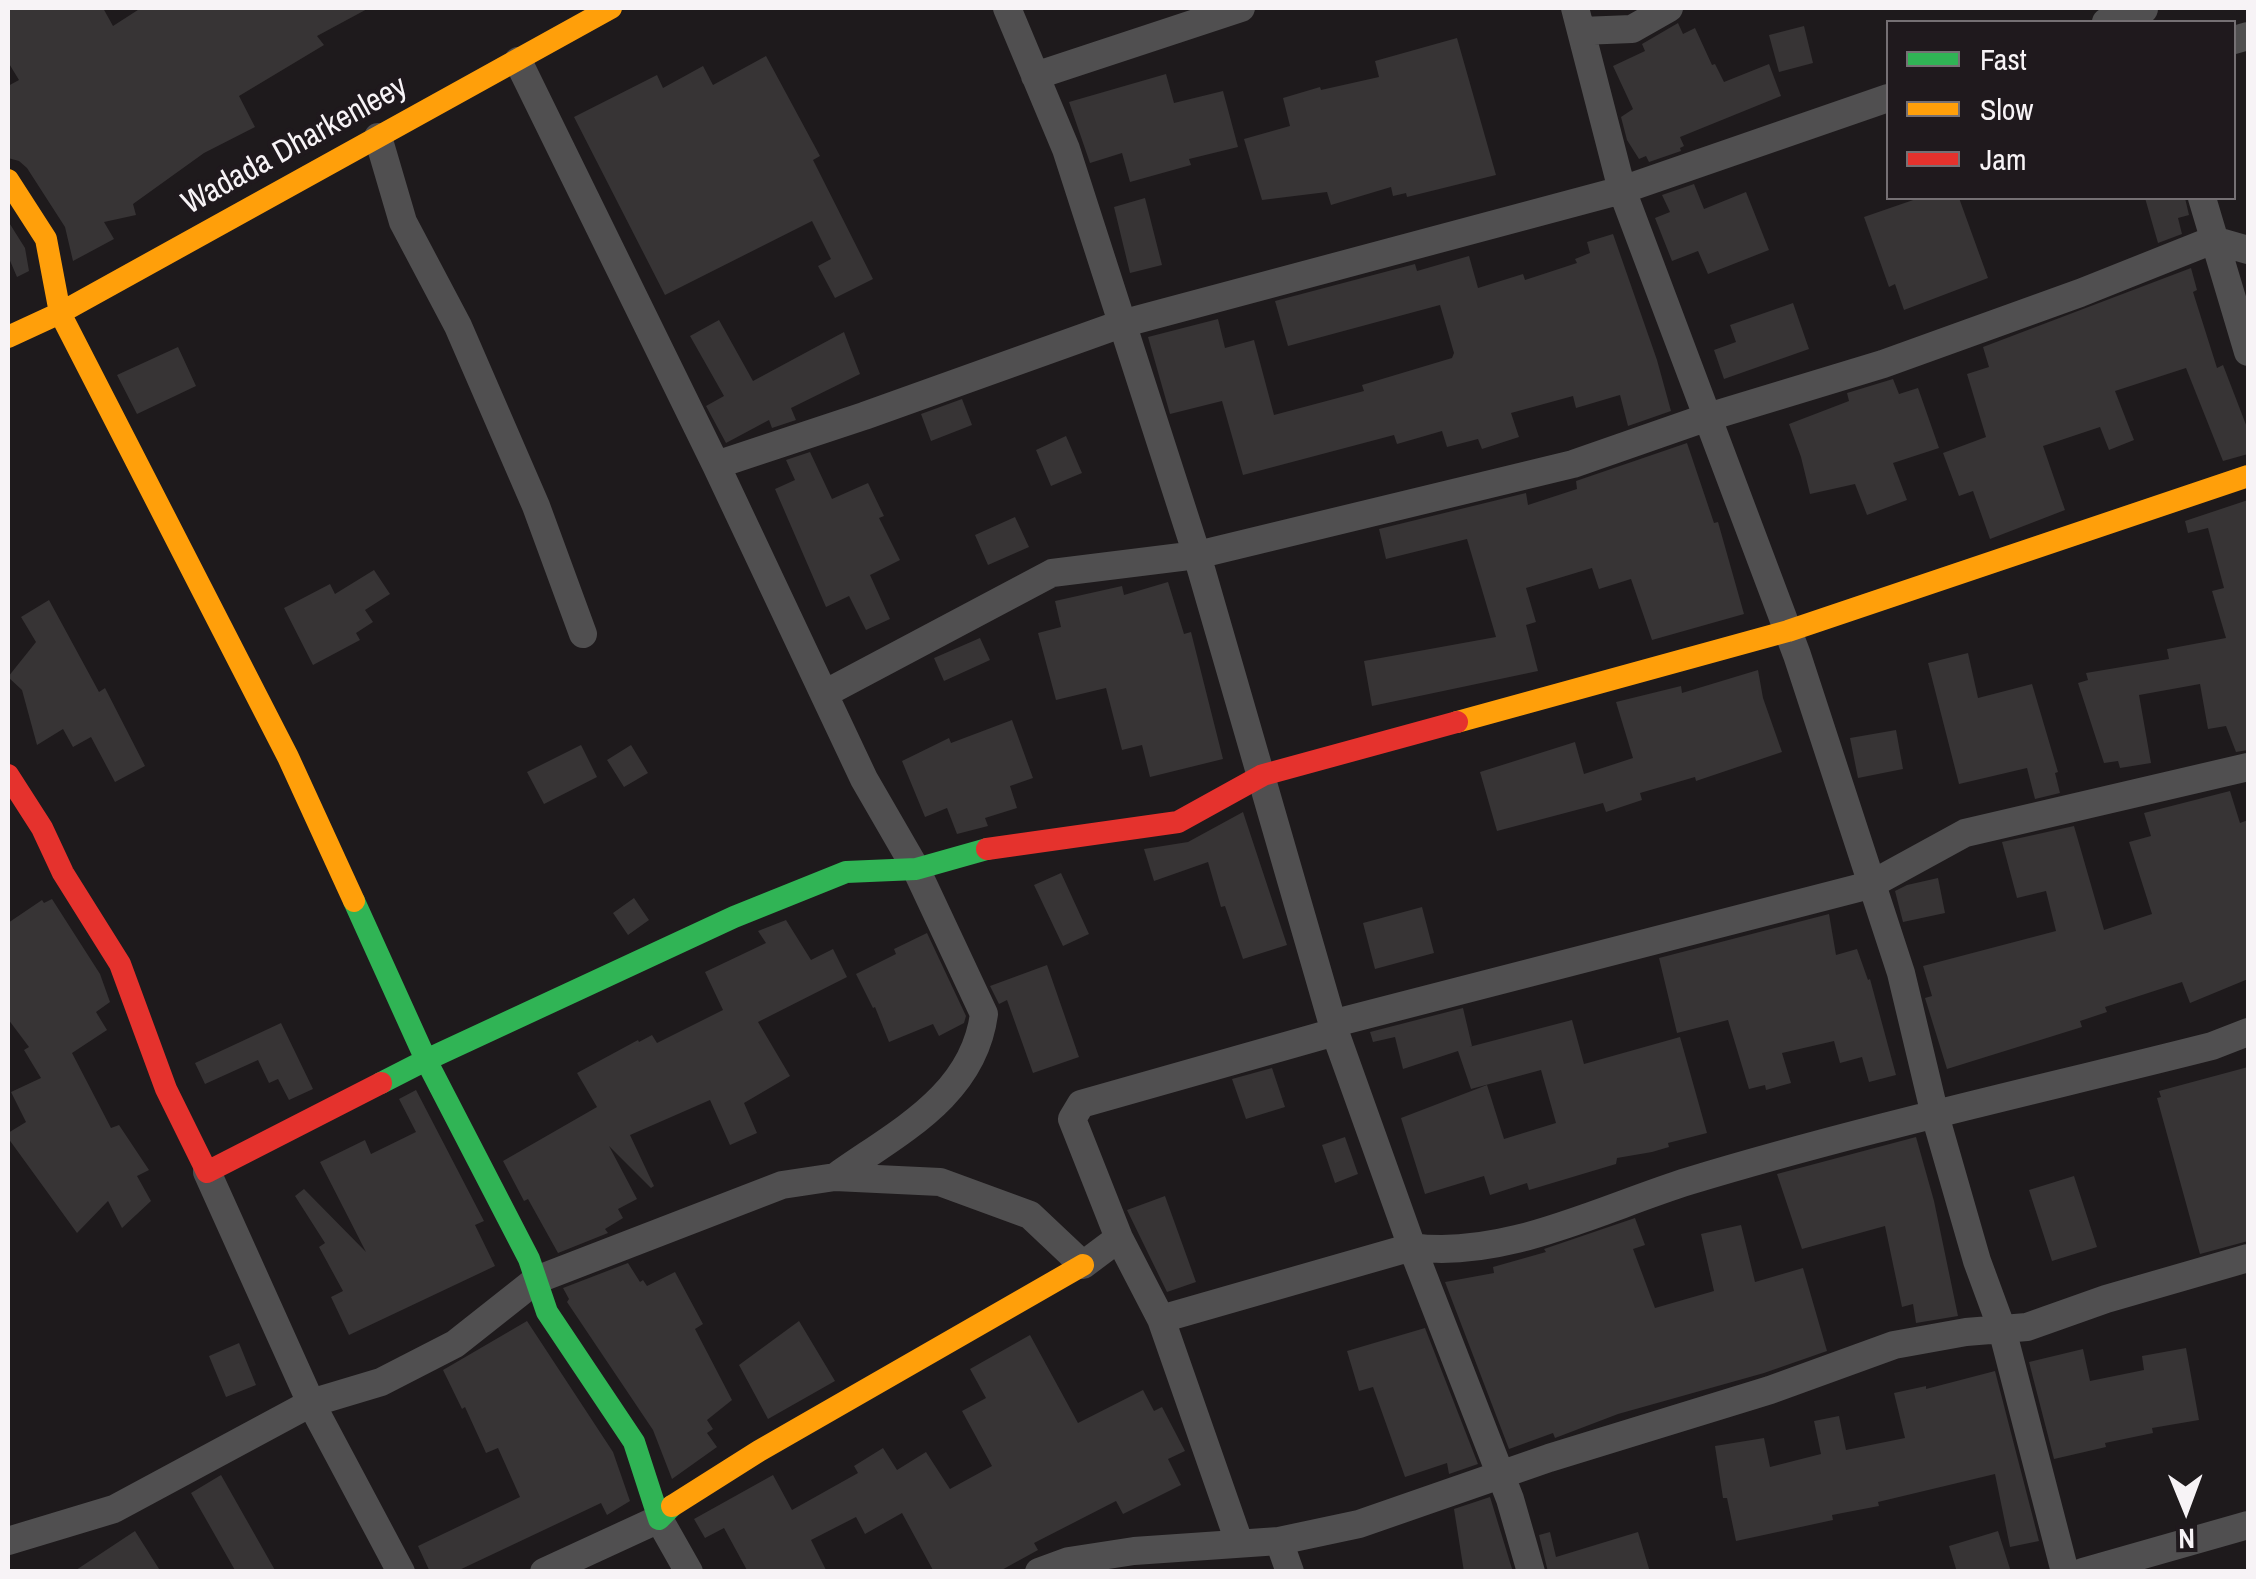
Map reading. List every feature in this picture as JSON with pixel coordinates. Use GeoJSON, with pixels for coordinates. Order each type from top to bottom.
{"type":"FeatureCollection","features":[{"type":"Feature","properties":{"kind":"street","name":"Wadada Dharkenleey"},"geometry":{"type":"LineString","coordinates":[[8,337],[60,313],[611,8]]}},
{"type":"Feature","properties":{"kind":"street"},"geometry":{"type":"LineString","coordinates":[[1007,8],[1066,150],[1197,555],[1335,1027],[1412,1248],[1521,1529],[1531,1572]]}},
{"type":"Feature","properties":{"kind":"street"},"geometry":{"type":"LineString","coordinates":[[1036,76],[1241,8]]}},
{"type":"Feature","properties":{"kind":"street"},"geometry":{"type":"LineString","coordinates":[[1670,8],[1632,30],[1578,20],[1622,190],[1788,632],[1901,974],[1936,1116],[1977,1260],[2002,1329],[2065,1572]]}},
{"type":"Feature","properties":{"kind":"street"},"geometry":{"type":"LineString","coordinates":[[2115,20],[2146,13]]}},
{"type":"Feature","properties":{"kind":"street"},"geometry":{"type":"LineString","coordinates":[[518,61],[716,465],[864,780],[916,869],[984,1014],[981,1037],[970,1064],[944,1098],[835,1178]]}},
{"type":"Feature","properties":{"kind":"street"},"geometry":{"type":"LineString","coordinates":[[716,465],[1121,324],[1622,190],[1886,99]]}},
{"type":"Feature","properties":{"kind":"street"},"geometry":{"type":"LineString","coordinates":[[378,137],[403,222],[458,326],[536,506],[582,634]]}},
{"type":"Feature","properties":{"kind":"street"},"geometry":{"type":"LineString","coordinates":[[8,180],[46,239],[60,313],[288,757],[426,1060],[530,1258],[546,1312],[584,1362],[634,1442],[659,1518],[690,1572]]}},
{"type":"Feature","properties":{"kind":"street"},"geometry":{"type":"LineString","coordinates":[[2202,200],[2248,352]]}},
{"type":"Feature","properties":{"kind":"street"},"geometry":{"type":"LineString","coordinates":[[824,694],[1052,573],[1197,555],[1573,464],[1705,418],[1883,364],[2080,293],[2212,240],[2248,250]]}},
{"type":"Feature","properties":{"kind":"street"},"geometry":{"type":"LineString","coordinates":[[207,1172],[426,1060],[734,917],[846,872],[916,869],[1000,846],[1178,822],[1263,775],[1788,632],[2248,476]]}},
{"type":"Feature","properties":{"kind":"street"},"geometry":{"type":"LineString","coordinates":[[1239,1542],[1162,1318],[1119,1238],[1072,1119],[1081,1104],[1335,1027],[1870,885],[1966,833],[2248,767]]}},
{"type":"Feature","properties":{"kind":"street"},"geometry":{"type":"LineString","coordinates":[[8,774],[120,964],[166,1089],[311,1403],[401,1572]]}},
{"type":"Feature","properties":{"kind":"street"},"geometry":{"type":"LineString","coordinates":[[1162,1318],[1412,1248],[1442,1252],[1504,1243],[1690,1181],[2212,1046],[2248,1032]]}},
{"type":"Feature","properties":{"kind":"street"},"geometry":{"type":"LineString","coordinates":[[8,1541],[114,1510],[311,1403],[381,1382],[455,1344],[536,1280],[782,1185],[835,1178],[940,1182],[1030,1215],[1082,1265]]}},
{"type":"Feature","properties":{"kind":"street"},"geometry":{"type":"LineString","coordinates":[[544,1572],[659,1518],[758,1451],[1082,1265],[1119,1238]]}},
{"type":"Feature","properties":{"kind":"street"},"geometry":{"type":"LineString","coordinates":[[1039,1572],[1069,1560],[1239,1542],[1279,1542],[1359,1524],[1498,1475],[1770,1390],[1894,1345],[2027,1327],[2106,1299],[2248,1258]]}},
{"type":"Feature","properties":{"kind":"street"},"geometry":{"type":"LineString","coordinates":[[2083,1572],[2248,1525]]}},
{"type":"Feature","properties":{"kind":"street"},"geometry":{"type":"LineString","coordinates":[[1279,1542],[1290,1572]]}},
{"type":"Feature","properties":{"kind":"building"},"geometry":{"type":"Polygon","coordinates":[[[8,8],[103,8],[113,26],[141,8],[369,8],[317,36],[324,45],[239,96],[255,127],[204,153],[133,204],[136,215],[104,222],[114,239],[73,261],[65,227],[27,168],[8,158],[8,86],[19,80],[8,62],[8,8]]]}},
{"type":"Feature","properties":{"kind":"building"},"geometry":{"type":"Polygon","coordinates":[[[1678,23],[1683,34],[1695,28],[1724,82],[1769,64],[1781,96],[1680,137],[1684,146],[1681,151],[1649,162],[1646,156],[1639,159],[1627,140],[1621,117],[1633,109],[1613,66],[1645,51],[1642,44],[1678,23]]]}},
{"type":"Feature","properties":{"kind":"building"},"geometry":{"type":"Polygon","coordinates":[[[1804,26],[1813,63],[1779,72],[1769,35],[1804,26]]]}},
{"type":"Feature","properties":{"kind":"building"},"geometry":{"type":"Polygon","coordinates":[[[1457,38],[1496,175],[1407,197],[1406,193],[1393,196],[1391,187],[1331,205],[1327,192],[1262,200],[1244,139],[1290,126],[1283,98],[1379,77],[1375,61],[1457,38]]]}},
{"type":"Feature","properties":{"kind":"building"},"geometry":{"type":"Polygon","coordinates":[[[766,56],[820,156],[813,160],[873,279],[835,298],[818,266],[831,259],[812,221],[665,295],[574,117],[657,75],[663,88],[703,66],[713,85],[766,56]]]}},
{"type":"Feature","properties":{"kind":"building"},"geometry":{"type":"Polygon","coordinates":[[[1166,74],[1174,103],[1223,91],[1238,147],[1189,159],[1191,165],[1130,182],[1122,153],[1090,163],[1069,102],[1166,74]]]}},
{"type":"Feature","properties":{"kind":"building"},"geometry":{"type":"Polygon","coordinates":[[[1694,184],[1704,209],[1746,192],[1769,250],[1708,274],[1698,251],[1672,261],[1655,218],[1670,212],[1662,195],[1694,184]]]}},
{"type":"Feature","properties":{"kind":"building"},"geometry":{"type":"Polygon","coordinates":[[[1145,198],[1162,265],[1130,273],[1114,207],[1145,198]]]}},
{"type":"Feature","properties":{"kind":"building"},"geometry":{"type":"Polygon","coordinates":[[[1913,200],[1960,200],[1988,278],[1904,310],[1895,284],[1889,287],[1864,217],[1913,200]]]}},
{"type":"Feature","properties":{"kind":"building"},"geometry":{"type":"Polygon","coordinates":[[[2146,200],[2185,200],[2189,215],[2178,218],[2182,234],[2158,243],[2146,200]]]}},
{"type":"Feature","properties":{"kind":"building"},"geometry":{"type":"Polygon","coordinates":[[[8,221],[25,248],[29,271],[17,277],[8,256],[8,221]]]}},
{"type":"Feature","properties":{"kind":"building"},"geometry":{"type":"Polygon","coordinates":[[[1613,234],[1671,411],[1628,426],[1620,395],[1576,408],[1573,396],[1511,413],[1519,437],[1482,449],[1478,439],[1447,447],[1442,431],[1397,444],[1394,435],[1243,475],[1222,401],[1170,414],[1148,337],[1218,319],[1225,348],[1254,340],[1274,415],[1364,391],[1362,385],[1452,358],[1454,353],[1440,305],[1288,346],[1275,301],[1415,264],[1417,271],[1469,256],[1478,288],[1523,274],[1525,280],[1577,263],[1575,259],[1590,253],[1587,242],[1613,234]]]}},
{"type":"Feature","properties":{"kind":"building"},"geometry":{"type":"Polygon","coordinates":[[[2191,268],[2197,290],[2193,292],[2217,368],[2223,365],[2248,430],[2248,454],[2223,461],[2186,368],[2115,391],[2134,440],[2109,450],[2100,427],[2043,446],[2065,510],[1990,539],[1973,491],[1959,496],[1943,453],[1986,437],[1967,374],[1989,367],[1983,347],[2191,268]]]}},
{"type":"Feature","properties":{"kind":"building"},"geometry":{"type":"Polygon","coordinates":[[[1793,303],[1809,349],[1724,379],[1714,350],[1736,342],[1730,325],[1793,303]]]}},
{"type":"Feature","properties":{"kind":"building"},"geometry":{"type":"Polygon","coordinates":[[[719,320],[753,381],[844,332],[860,374],[791,408],[796,420],[772,428],[769,420],[726,443],[706,406],[724,396],[690,336],[719,320]]]}},
{"type":"Feature","properties":{"kind":"building"},"geometry":{"type":"Polygon","coordinates":[[[178,347],[196,386],[137,414],[117,375],[178,347]]]}},
{"type":"Feature","properties":{"kind":"building"},"geometry":{"type":"Polygon","coordinates":[[[1893,379],[1899,394],[1918,388],[1939,448],[1893,463],[1907,500],[1867,515],[1855,484],[1810,494],[1789,424],[1849,401],[1847,393],[1893,379]]]}},
{"type":"Feature","properties":{"kind":"building"},"geometry":{"type":"Polygon","coordinates":[[[962,399],[972,425],[931,441],[921,414],[962,399]]]}},
{"type":"Feature","properties":{"kind":"building"},"geometry":{"type":"Polygon","coordinates":[[[1066,436],[1082,473],[1051,486],[1036,450],[1066,436]]]}},
{"type":"Feature","properties":{"kind":"building"},"geometry":{"type":"Polygon","coordinates":[[[1687,443],[1714,523],[1718,522],[1744,614],[1652,640],[1631,579],[1599,589],[1592,568],[1526,588],[1536,622],[1526,625],[1538,671],[1372,706],[1364,661],[1496,637],[1467,539],[1386,559],[1379,529],[1526,493],[1528,505],[1577,489],[1576,481],[1687,443]]]}},
{"type":"Feature","properties":{"kind":"building"},"geometry":{"type":"Polygon","coordinates":[[[810,452],[832,499],[868,483],[884,516],[879,518],[900,560],[870,575],[890,619],[866,630],[849,596],[826,607],[775,489],[795,480],[786,460],[810,452]]]}},
{"type":"Feature","properties":{"kind":"building"},"geometry":{"type":"Polygon","coordinates":[[[2248,500],[2248,750],[2236,752],[2226,726],[2208,729],[2200,684],[2139,695],[2151,763],[2120,768],[2118,761],[2104,763],[2078,683],[2088,680],[2086,673],[2169,659],[2167,649],[2226,638],[2212,591],[2224,588],[2208,528],[2188,533],[2185,521],[2248,500]]]}},
{"type":"Feature","properties":{"kind":"building"},"geometry":{"type":"Polygon","coordinates":[[[1015,517],[1029,547],[988,565],[975,535],[1015,517]]]}},
{"type":"Feature","properties":{"kind":"building"},"geometry":{"type":"Polygon","coordinates":[[[374,570],[390,594],[365,610],[373,622],[356,633],[360,640],[313,665],[284,608],[330,584],[335,594],[374,570]]]}},
{"type":"Feature","properties":{"kind":"building"},"geometry":{"type":"Polygon","coordinates":[[[1168,582],[1184,634],[1191,632],[1223,759],[1150,777],[1142,745],[1122,750],[1106,688],[1056,700],[1038,633],[1061,627],[1055,601],[1122,586],[1124,595],[1168,582]]]}},
{"type":"Feature","properties":{"kind":"building"},"geometry":{"type":"Polygon","coordinates":[[[49,600],[99,692],[105,688],[145,766],[115,782],[91,737],[73,747],[63,729],[37,745],[22,690],[8,677],[36,642],[21,617],[49,600]]]}},
{"type":"Feature","properties":{"kind":"building"},"geometry":{"type":"Polygon","coordinates":[[[980,638],[990,660],[944,681],[934,658],[980,638]]]}},
{"type":"Feature","properties":{"kind":"building"},"geometry":{"type":"Polygon","coordinates":[[[1968,653],[1978,698],[2032,684],[2058,772],[2055,773],[2060,793],[2035,799],[2027,768],[1959,784],[1928,663],[1968,653]]]}},
{"type":"Feature","properties":{"kind":"building"},"geometry":{"type":"Polygon","coordinates":[[[1758,670],[1763,698],[1782,752],[1696,781],[1695,777],[1640,793],[1642,800],[1606,812],[1603,803],[1497,831],[1480,772],[1575,742],[1584,774],[1633,758],[1616,702],[1681,686],[1682,693],[1758,670]]]}},
{"type":"Feature","properties":{"kind":"building"},"geometry":{"type":"Polygon","coordinates":[[[1012,720],[1033,778],[1010,786],[1017,808],[985,818],[988,826],[957,834],[947,808],[925,817],[902,761],[949,738],[951,743],[1012,720]]]}},
{"type":"Feature","properties":{"kind":"building"},"geometry":{"type":"Polygon","coordinates":[[[1896,730],[1903,769],[1858,778],[1850,738],[1896,730]]]}},
{"type":"Feature","properties":{"kind":"building"},"geometry":{"type":"Polygon","coordinates":[[[581,745],[597,777],[544,804],[527,772],[581,745]]]}},
{"type":"Feature","properties":{"kind":"building"},"geometry":{"type":"Polygon","coordinates":[[[631,745],[648,773],[624,787],[607,760],[631,745]]]}},
{"type":"Feature","properties":{"kind":"building"},"geometry":{"type":"Polygon","coordinates":[[[2230,791],[2240,823],[2248,820],[2248,979],[2190,1003],[2182,982],[2105,1007],[2107,1012],[2080,1021],[2082,1027],[1947,1069],[1925,998],[1932,996],[1923,966],[2056,931],[2046,891],[2017,898],[2002,842],[2074,826],[2104,930],[2152,914],[2129,842],[2151,836],[2144,813],[2230,791]]]}},
{"type":"Feature","properties":{"kind":"building"},"geometry":{"type":"Polygon","coordinates":[[[1243,812],[1287,945],[1243,959],[1225,906],[1221,907],[1208,862],[1154,881],[1144,849],[1188,842],[1243,812]]]}},
{"type":"Feature","properties":{"kind":"building"},"geometry":{"type":"Polygon","coordinates":[[[1061,873],[1089,934],[1063,946],[1034,885],[1061,873]]]}},
{"type":"Feature","properties":{"kind":"building"},"geometry":{"type":"Polygon","coordinates":[[[1938,878],[1945,913],[1903,922],[1895,891],[1938,878]]]}},
{"type":"Feature","properties":{"kind":"building"},"geometry":{"type":"Polygon","coordinates":[[[634,898],[649,920],[628,935],[613,913],[634,898]]]}},
{"type":"Feature","properties":{"kind":"building"},"geometry":{"type":"Polygon","coordinates":[[[52,899],[100,974],[110,1002],[96,1012],[107,1030],[72,1053],[111,1128],[119,1125],[149,1170],[137,1176],[151,1201],[122,1228],[108,1201],[77,1233],[8,1138],[8,1133],[26,1122],[11,1092],[41,1078],[24,1050],[29,1047],[8,1019],[8,923],[42,900],[44,903],[52,899]]]}},
{"type":"Feature","properties":{"kind":"building"},"geometry":{"type":"Polygon","coordinates":[[[1422,907],[1434,953],[1375,969],[1363,923],[1422,907]]]}},
{"type":"Feature","properties":{"kind":"building"},"geometry":{"type":"Polygon","coordinates":[[[1829,914],[1836,955],[1857,949],[1870,979],[1896,1075],[1869,1082],[1862,1057],[1840,1063],[1834,1041],[1782,1053],[1791,1083],[1766,1090],[1765,1085],[1749,1089],[1728,1020],[1677,1033],[1659,958],[1829,914]]]}},
{"type":"Feature","properties":{"kind":"building"},"geometry":{"type":"Polygon","coordinates":[[[786,920],[811,960],[833,949],[847,977],[758,1022],[790,1076],[744,1103],[757,1133],[730,1145],[710,1100],[630,1135],[654,1186],[651,1188],[609,1146],[637,1199],[618,1209],[623,1218],[605,1229],[608,1233],[558,1253],[503,1161],[597,1107],[577,1073],[638,1040],[652,1035],[657,1043],[723,1010],[705,972],[766,943],[758,931],[786,920]]]}},
{"type":"Feature","properties":{"kind":"building"},"geometry":{"type":"Polygon","coordinates":[[[927,933],[966,1016],[964,1023],[939,1036],[933,1024],[889,1042],[856,974],[927,933]]]}},
{"type":"Feature","properties":{"kind":"building"},"geometry":{"type":"Polygon","coordinates":[[[1047,965],[1079,1057],[1033,1073],[1007,1000],[999,1004],[990,986],[1047,965]]]}},
{"type":"Feature","properties":{"kind":"building"},"geometry":{"type":"Polygon","coordinates":[[[1463,1008],[1472,1046],[1469,1047],[1572,1020],[1584,1064],[1680,1037],[1707,1133],[1668,1143],[1669,1147],[1652,1152],[1617,1158],[1616,1164],[1529,1190],[1527,1183],[1490,1195],[1484,1176],[1425,1194],[1401,1118],[1487,1085],[1504,1139],[1556,1123],[1541,1070],[1471,1089],[1458,1051],[1403,1069],[1395,1037],[1373,1042],[1370,1032],[1463,1008]]]}},
{"type":"Feature","properties":{"kind":"building"},"geometry":{"type":"Polygon","coordinates":[[[281,1023],[313,1089],[289,1100],[278,1079],[269,1083],[258,1060],[205,1084],[195,1063],[281,1023]]]}},
{"type":"Feature","properties":{"kind":"building"},"geometry":{"type":"Polygon","coordinates":[[[2248,1067],[2248,1241],[2200,1254],[2157,1098],[2161,1097],[2159,1091],[2248,1067]]]}},
{"type":"Feature","properties":{"kind":"building"},"geometry":{"type":"Polygon","coordinates":[[[1272,1068],[1285,1107],[1246,1119],[1232,1079],[1272,1068]]]}},
{"type":"Feature","properties":{"kind":"building"},"geometry":{"type":"Polygon","coordinates":[[[416,1090],[484,1221],[475,1225],[495,1266],[349,1335],[331,1297],[343,1291],[319,1247],[325,1243],[295,1196],[304,1189],[366,1252],[320,1162],[365,1140],[371,1154],[416,1132],[399,1099],[416,1090]]]}},
{"type":"Feature","properties":{"kind":"building"},"geometry":{"type":"Polygon","coordinates":[[[1345,1137],[1358,1174],[1335,1183],[1322,1145],[1345,1137]]]}},
{"type":"Feature","properties":{"kind":"building"},"geometry":{"type":"Polygon","coordinates":[[[1916,1137],[1958,1316],[1916,1323],[1913,1304],[1902,1307],[1885,1226],[1802,1249],[1777,1174],[1916,1137]]]}},
{"type":"Feature","properties":{"kind":"building"},"geometry":{"type":"Polygon","coordinates":[[[2074,1176],[2097,1247],[2052,1261],[2029,1190],[2074,1176]]]}},
{"type":"Feature","properties":{"kind":"building"},"geometry":{"type":"Polygon","coordinates":[[[1165,1196],[1196,1282],[1167,1292],[1127,1210],[1165,1196]]]}},
{"type":"Feature","properties":{"kind":"building"},"geometry":{"type":"Polygon","coordinates":[[[1635,1218],[1645,1245],[1633,1249],[1655,1308],[1714,1291],[1701,1234],[1741,1225],[1755,1282],[1803,1268],[1827,1351],[1618,1414],[1555,1438],[1553,1433],[1509,1449],[1445,1282],[1494,1273],[1493,1267],[1546,1252],[1544,1249],[1635,1218]]]}},
{"type":"Feature","properties":{"kind":"building"},"geometry":{"type":"Polygon","coordinates":[[[628,1263],[647,1286],[675,1272],[703,1324],[695,1329],[732,1400],[707,1420],[713,1429],[707,1433],[717,1447],[672,1479],[653,1430],[567,1302],[563,1288],[628,1263]]]}},
{"type":"Feature","properties":{"kind":"building"},"geometry":{"type":"Polygon","coordinates":[[[527,1321],[613,1452],[630,1501],[607,1515],[601,1503],[455,1572],[430,1572],[418,1546],[520,1497],[498,1448],[486,1453],[443,1370],[527,1321]]]}},
{"type":"Feature","properties":{"kind":"building"},"geometry":{"type":"Polygon","coordinates":[[[799,1321],[835,1381],[768,1419],[739,1365],[799,1321]]]}},
{"type":"Feature","properties":{"kind":"building"},"geometry":{"type":"Polygon","coordinates":[[[1425,1328],[1478,1464],[1449,1474],[1447,1463],[1405,1477],[1373,1387],[1359,1391],[1347,1351],[1425,1328]]]}},
{"type":"Feature","properties":{"kind":"building"},"geometry":{"type":"Polygon","coordinates":[[[1030,1335],[1078,1423],[1143,1390],[1154,1411],[1162,1407],[1185,1451],[1168,1459],[1181,1485],[1123,1514],[1116,1501],[1034,1543],[1038,1550],[998,1572],[934,1572],[902,1513],[865,1534],[856,1517],[811,1540],[827,1572],[748,1572],[724,1528],[705,1538],[694,1519],[773,1475],[792,1510],[858,1473],[854,1466],[883,1448],[897,1470],[926,1452],[950,1489],[992,1466],[962,1411],[986,1398],[970,1369],[1030,1335]]]}},
{"type":"Feature","properties":{"kind":"building"},"geometry":{"type":"Polygon","coordinates":[[[239,1343],[256,1385],[226,1397],[209,1356],[239,1343]]]}},
{"type":"Feature","properties":{"kind":"building"},"geometry":{"type":"Polygon","coordinates":[[[2186,1348],[2199,1420],[2152,1428],[2153,1433],[2054,1459],[2029,1362],[2083,1349],[2090,1381],[2144,1370],[2142,1356],[2186,1348]]]}},
{"type":"Feature","properties":{"kind":"building"},"geometry":{"type":"Polygon","coordinates":[[[1995,1371],[2039,1541],[2010,1547],[1995,1474],[1832,1515],[1833,1520],[1736,1541],[1727,1498],[1723,1498],[1715,1446],[1764,1438],[1770,1467],[1821,1454],[1814,1421],[1839,1416],[1846,1450],[1905,1438],[1894,1393],[1995,1371]]]}},
{"type":"Feature","properties":{"kind":"building"},"geometry":{"type":"Polygon","coordinates":[[[221,1475],[276,1572],[236,1572],[191,1493],[221,1475]]]}},
{"type":"Feature","properties":{"kind":"building"},"geometry":{"type":"Polygon","coordinates":[[[1490,1497],[1513,1572],[1464,1572],[1454,1509],[1490,1497]]]}},
{"type":"Feature","properties":{"kind":"building"},"geometry":{"type":"Polygon","coordinates":[[[135,1531],[161,1572],[73,1572],[135,1531]]]}},
{"type":"Feature","properties":{"kind":"building"},"geometry":{"type":"Polygon","coordinates":[[[1998,1531],[2011,1572],[1957,1572],[1949,1546],[1998,1531]]]}},
{"type":"Feature","properties":{"kind":"building"},"geometry":{"type":"Polygon","coordinates":[[[1550,1532],[1556,1557],[1638,1532],[1650,1572],[1548,1572],[1539,1535],[1550,1532]]]}},
{"type":"Feature","properties":{"kind":"traffic: fast"},"geometry":{"type":"LineString","coordinates":[[354,901],[426,1060],[734,917],[846,872],[916,869],[987,849]]}},
{"type":"Feature","properties":{"kind":"traffic: fast"},"geometry":{"type":"LineString","coordinates":[[381,1083],[426,1060],[529,1259],[547,1312],[634,1442],[659,1519],[672,1506]]}},
{"type":"Feature","properties":{"kind":"traffic: slow"},"geometry":{"type":"LineString","coordinates":[[8,337],[60,313],[611,8]]}},
{"type":"Feature","properties":{"kind":"traffic: slow"},"geometry":{"type":"LineString","coordinates":[[8,180],[46,239],[60,313],[288,757],[354,901]]}},
{"type":"Feature","properties":{"kind":"traffic: slow"},"geometry":{"type":"LineString","coordinates":[[1457,722],[1788,631],[2248,476]]}},
{"type":"Feature","properties":{"kind":"traffic: slow"},"geometry":{"type":"LineString","coordinates":[[672,1506],[759,1451],[1083,1265]]}},
{"type":"Feature","properties":{"kind":"traffic: jam"},"geometry":{"type":"LineString","coordinates":[[987,849],[1178,822],[1263,775],[1457,722]]}},
{"type":"Feature","properties":{"kind":"traffic: jam"},"geometry":{"type":"LineString","coordinates":[[8,775],[120,964],[166,1089],[207,1172],[381,1083]]}}]}
